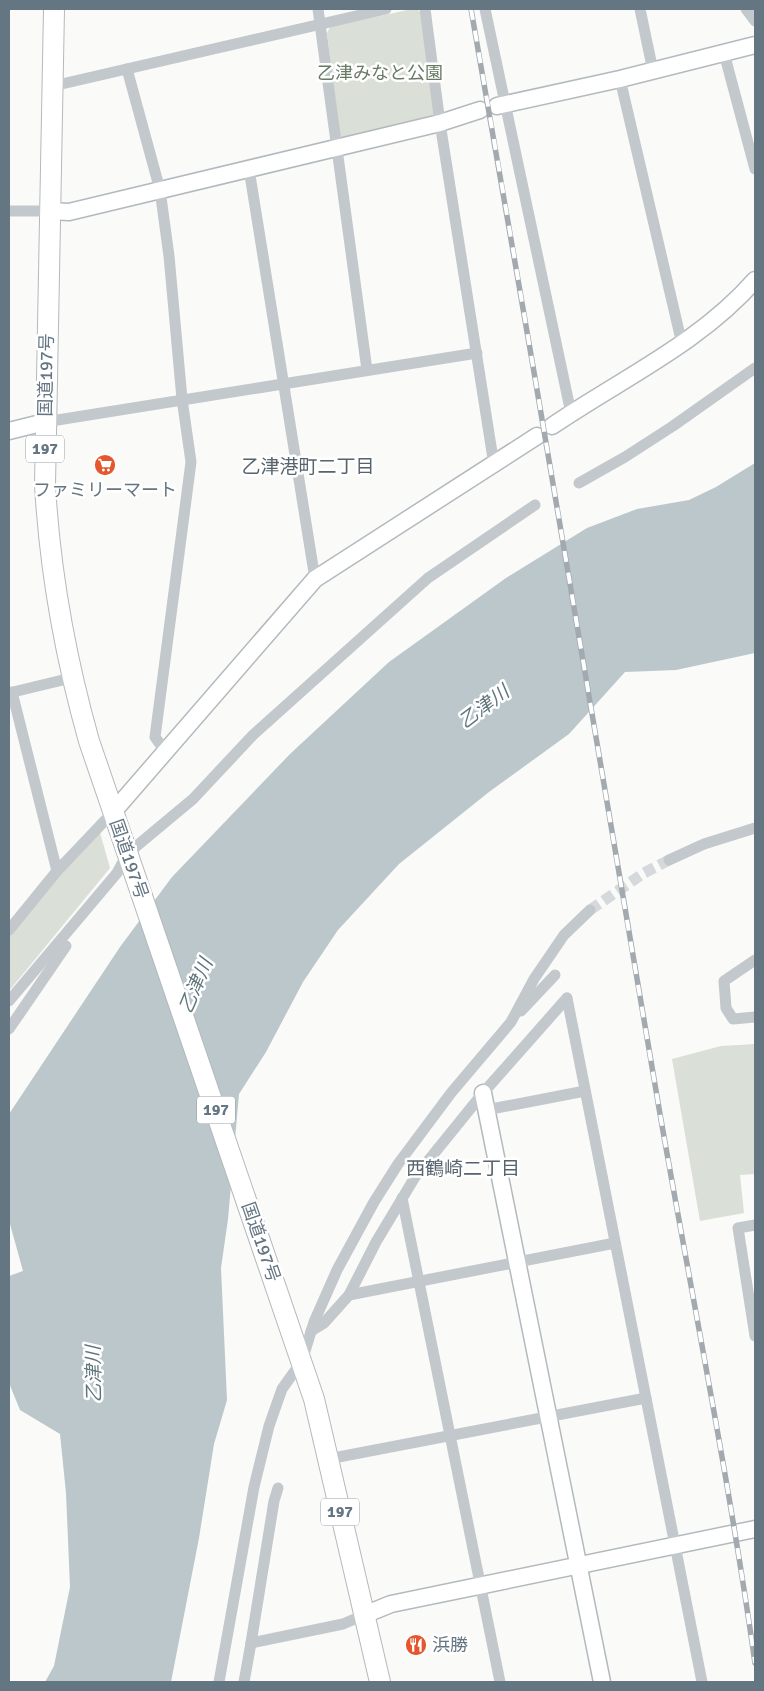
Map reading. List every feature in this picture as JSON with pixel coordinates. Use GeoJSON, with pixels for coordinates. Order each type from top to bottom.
{"type":"FeatureCollection","features":[{"type":"Feature","properties":{"kind":"highway","name":"国道197号"},"geometry":{"type":"LineString","coordinates":[[54,9],[45,422],[49,546],[57,608],[71,678],[89,741],[135,878],[303,1345],[380,1682]]}},
{"type":"Feature","properties":{"kind":"street"},"geometry":{"type":"LineString","coordinates":[[318,9],[367,370]]}},
{"type":"Feature","properties":{"kind":"street"},"geometry":{"type":"LineString","coordinates":[[53,86],[386,9]]}},
{"type":"Feature","properties":{"kind":"street"},"geometry":{"type":"LineString","coordinates":[[425,9],[440,123],[494,465]]}},
{"type":"Feature","properties":{"kind":"street"},"geometry":{"type":"LineString","coordinates":[[485,9],[501,105],[571,413]]}},
{"type":"Feature","properties":{"kind":"street"},"geometry":{"type":"LineString","coordinates":[[640,9],[653,71]]}},
{"type":"Feature","properties":{"kind":"street"},"geometry":{"type":"LineString","coordinates":[[746,9],[755,21]]}},
{"type":"Feature","properties":{"kind":"street"},"geometry":{"type":"LineString","coordinates":[[501,105],[620,79],[755,45]]}},
{"type":"Feature","properties":{"kind":"street"},"geometry":{"type":"LineString","coordinates":[[724,53],[755,169]]}},
{"type":"Feature","properties":{"kind":"street"},"geometry":{"type":"LineString","coordinates":[[127,69],[160,190],[169,256],[182,399],[191,462],[155,737],[165,751]]}},
{"type":"Feature","properties":{"kind":"street"},"geometry":{"type":"LineString","coordinates":[[620,79],[682,344]]}},
{"type":"Feature","properties":{"kind":"street"},"geometry":{"type":"LineString","coordinates":[[9,211],[69,212],[440,123],[480,110]]}},
{"type":"Feature","properties":{"kind":"street"},"geometry":{"type":"LineString","coordinates":[[249,169],[315,579]]}},
{"type":"Feature","properties":{"kind":"street"},"geometry":{"type":"LineString","coordinates":[[552,426],[682,344],[736,302],[755,280]]}},
{"type":"Feature","properties":{"kind":"street"},"geometry":{"type":"LineString","coordinates":[[9,431],[45,422],[182,399],[476,353]]}},
{"type":"Feature","properties":{"kind":"street"},"geometry":{"type":"LineString","coordinates":[[579,483],[625,457],[673,426],[755,368]]}},
{"type":"Feature","properties":{"kind":"street"},"geometry":{"type":"LineString","coordinates":[[9,930],[57,871],[113,812],[315,579],[537,436]]}},
{"type":"Feature","properties":{"kind":"street"},"geometry":{"type":"LineString","coordinates":[[9,1002],[117,873],[127,854],[193,799],[253,736],[428,578],[515,521],[534,505]]}},
{"type":"Feature","properties":{"kind":"street"},"geometry":{"type":"LineString","coordinates":[[57,871],[10,693],[71,678]]}},
{"type":"Feature","properties":{"kind":"street"},"geometry":{"type":"LineString","coordinates":[[669,860],[704,844],[755,828]]}},
{"type":"Feature","properties":{"kind":"street"},"geometry":{"type":"LineString","coordinates":[[511,1022],[548,956],[564,935],[590,910]]}},
{"type":"Feature","properties":{"kind":"street"},"geometry":{"type":"LineString","coordinates":[[9,1029],[70,942],[80,918]]}},
{"type":"Feature","properties":{"kind":"street"},"geometry":{"type":"LineString","coordinates":[[755,960],[724,981],[726,1008],[733,1019],[755,1017]]}},
{"type":"Feature","properties":{"kind":"street"},"geometry":{"type":"LineString","coordinates":[[219,1682],[254,1487],[269,1426],[282,1389],[337,1270],[398,1164],[451,1094],[511,1022],[555,975]]}},
{"type":"Feature","properties":{"kind":"street"},"geometry":{"type":"LineString","coordinates":[[303,1345],[349,1295],[415,1177],[483,1093],[567,998],[702,1682]]}},
{"type":"Feature","properties":{"kind":"street"},"geometry":{"type":"LineString","coordinates":[[486,1110],[585,1091]]}},
{"type":"Feature","properties":{"kind":"street"},"geometry":{"type":"LineString","coordinates":[[483,1093],[602,1682]]}},
{"type":"Feature","properties":{"kind":"street"},"geometry":{"type":"LineString","coordinates":[[402,1198],[500,1682]]}},
{"type":"Feature","properties":{"kind":"street"},"geometry":{"type":"LineString","coordinates":[[755,1225],[738,1228],[755,1336]]}},
{"type":"Feature","properties":{"kind":"street"},"geometry":{"type":"LineString","coordinates":[[349,1295],[615,1243]]}},
{"type":"Feature","properties":{"kind":"street"},"geometry":{"type":"LineString","coordinates":[[328,1458],[646,1398]]}},
{"type":"Feature","properties":{"kind":"street"},"geometry":{"type":"LineString","coordinates":[[244,1682],[274,1501],[278,1488]]}},
{"type":"Feature","properties":{"kind":"street"},"geometry":{"type":"LineString","coordinates":[[251,1643],[343,1624],[391,1604],[755,1529]]}},
{"type":"Feature","properties":{"kind":"green space","name":"乙津みなと公園"},"geometry":{"type":"Polygon","coordinates":[[[417,9],[420,12],[435,114],[431,119],[346,140],[340,136],[327,33],[330,27],[417,9]]]}},
{"type":"Feature","properties":{"kind":"green space"},"geometry":{"type":"Polygon","coordinates":[[[99,829],[110,868],[9,991],[9,932],[99,829]]]}},
{"type":"Feature","properties":{"kind":"green space"},"geometry":{"type":"Polygon","coordinates":[[[755,1044],[755,1174],[740,1175],[744,1213],[700,1221],[672,1059],[721,1046],[755,1044]]]}},
{"type":"Feature","properties":{"kind":"water","name":"乙津川"},"geometry":{"type":"Polygon","coordinates":[[[755,463],[755,653],[676,670],[625,672],[569,734],[489,792],[399,864],[338,930],[303,982],[266,1052],[239,1094],[228,1219],[221,1268],[227,1400],[214,1444],[199,1538],[171,1682],[45,1682],[54,1666],[70,1587],[66,1493],[60,1434],[20,1410],[9,1383],[9,1276],[23,1271],[10,1224],[9,1114],[120,947],[172,877],[290,754],[389,662],[506,578],[587,528],[637,509],[689,500],[716,487],[755,463]]]}},
{"type":"Feature","properties":{"kind":"tunnel"},"geometry":{"type":"LineString","coordinates":[[590,910],[644,873],[669,860]]}},
{"type":"Feature","properties":{"kind":"railway"},"geometry":{"type":"LineString","coordinates":[[471,9],[660,1114],[722,1457],[755,1663]]}},
{"type":"Feature","properties":{"kind":"place","name":"ファミリーマート"},"geometry":{"type":"Point","coordinates":[105,465]}},
{"type":"Feature","properties":{"kind":"place","name":"浜勝"},"geometry":{"type":"Point","coordinates":[416,1645]}},
{"type":"Feature","properties":{"kind":"district","name":"乙津港町二丁目"},"geometry":{"type":"Point","coordinates":[308,467]}},
{"type":"Feature","properties":{"kind":"district","name":"西鶴崎二丁目"},"geometry":{"type":"Point","coordinates":[463,1169]}}]}
